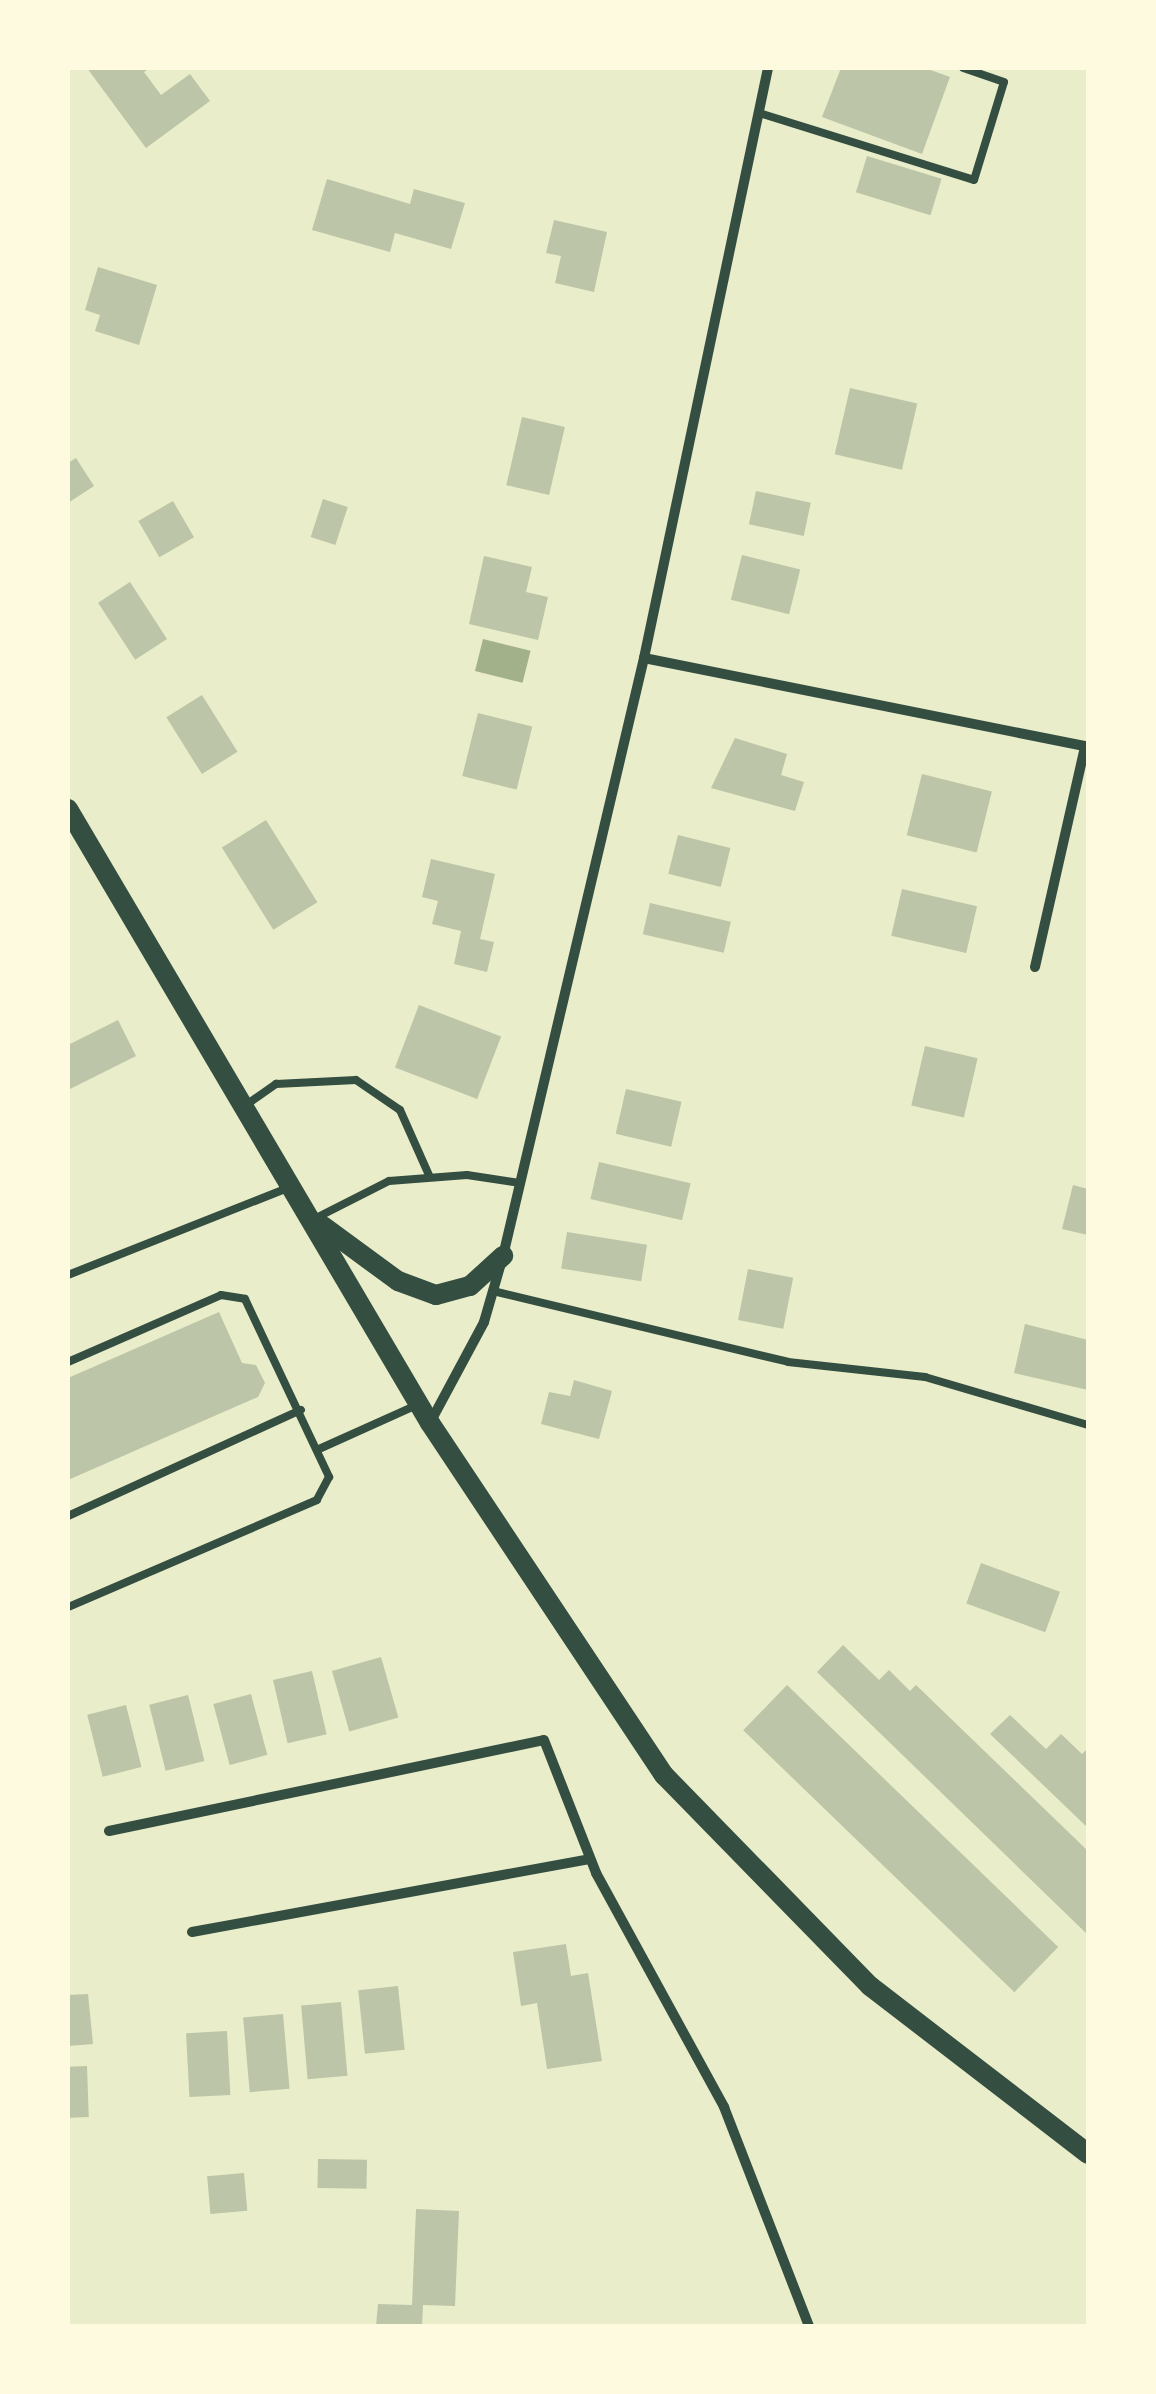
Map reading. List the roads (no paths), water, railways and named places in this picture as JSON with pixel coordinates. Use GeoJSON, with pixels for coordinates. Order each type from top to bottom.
{"type":"FeatureCollection","features":[{"type":"Feature","properties":{"kind":"main road"},"geometry":{"type":"LineString","coordinates":[[68,809],[294,1185],[430,1424],[664,1776],[870,1986],[1088,2154]]}},
{"type":"Feature","properties":{"kind":"main road"},"geometry":{"type":"LineString","coordinates":[[314,1219],[398,1281],[436,1295],[470,1286],[502,1256]]}},
{"type":"Feature","properties":{"kind":"street"},"geometry":{"type":"LineString","coordinates":[[430,1424],[493,1291],[502,1256],[644,658],[768,68]]}},
{"type":"Feature","properties":{"kind":"street"},"geometry":{"type":"LineString","coordinates":[[644,658],[1087,747],[1035,968]]}},
{"type":"Feature","properties":{"kind":"street"},"geometry":{"type":"LineString","coordinates":[[109,1831],[544,1740],[590,1859],[724,2107],[809,2326]]}},
{"type":"Feature","properties":{"kind":"street"},"geometry":{"type":"LineString","coordinates":[[192,1932],[590,1859]]}},
{"type":"Feature","properties":{"kind":"lane"},"geometry":{"type":"LineString","coordinates":[[758,112],[974,180],[1004,82],[963,68]]}},
{"type":"Feature","properties":{"kind":"lane"},"geometry":{"type":"LineString","coordinates":[[246,1104],[276,1084],[356,1080],[400,1110],[429,1175]]}},
{"type":"Feature","properties":{"kind":"lane"},"geometry":{"type":"LineString","coordinates":[[314,1219],[389,1181],[429,1175],[520,1183]]}},
{"type":"Feature","properties":{"kind":"lane"},"geometry":{"type":"LineString","coordinates":[[68,1275],[294,1185]]}},
{"type":"Feature","properties":{"kind":"lane"},"geometry":{"type":"LineString","coordinates":[[493,1291],[788,1362],[925,1376],[1088,1426]]}},
{"type":"Feature","properties":{"kind":"lane"},"geometry":{"type":"LineString","coordinates":[[68,1362],[237,1296],[256,1310],[329,1476],[317,1500],[68,1607]]}},
{"type":"Feature","properties":{"kind":"lane"},"geometry":{"type":"LineString","coordinates":[[319,1450],[419,1404]]}},
{"type":"Feature","properties":{"kind":"lane"},"geometry":{"type":"LineString","coordinates":[[68,1516],[301,1410]]}}]}
